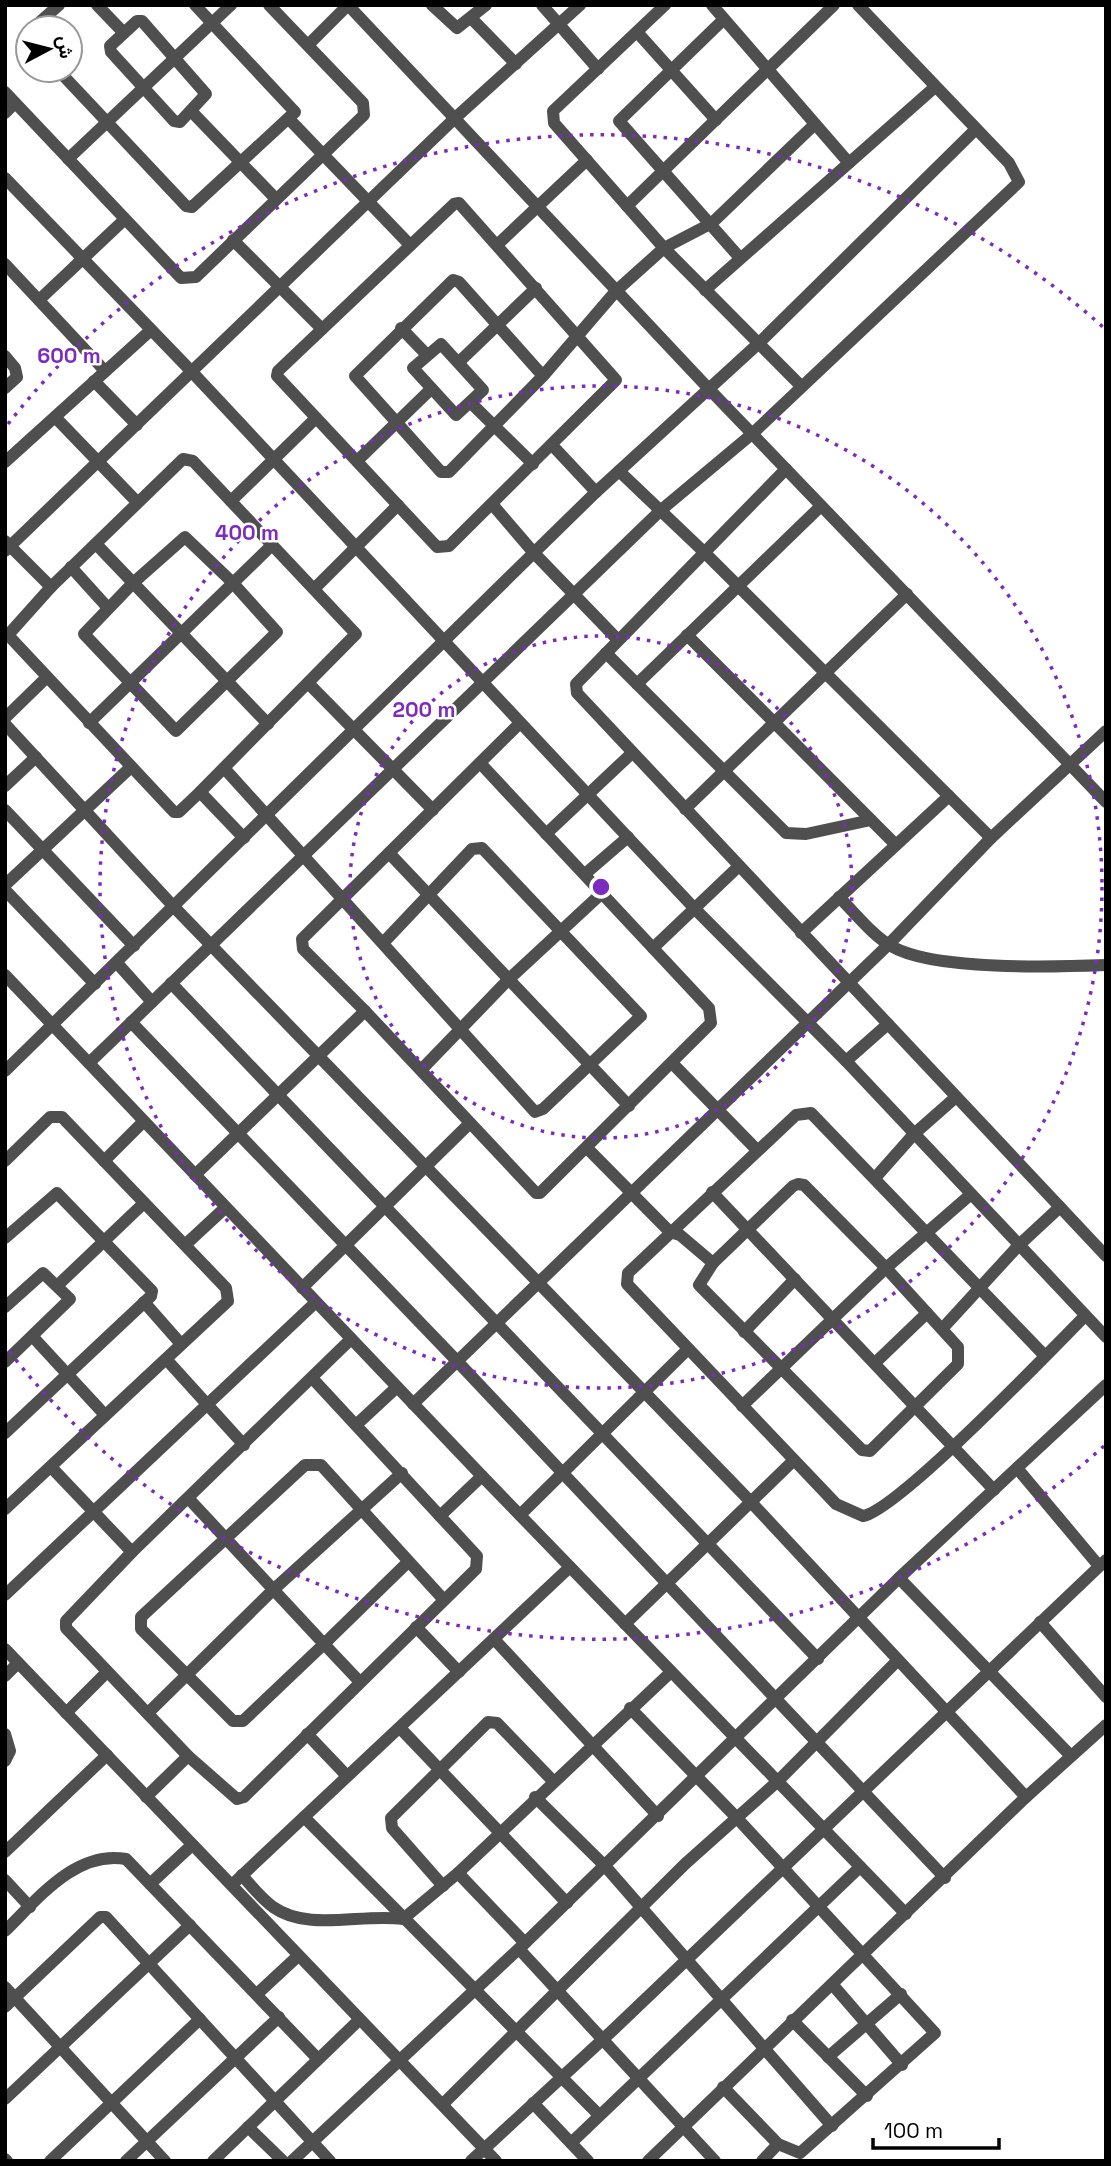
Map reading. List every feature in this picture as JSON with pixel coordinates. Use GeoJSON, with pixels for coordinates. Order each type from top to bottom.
{"type":"FeatureCollection","features":[{"type":"Feature","properties":{"kind":"street"},"geometry":{"type":"LineString","coordinates":[[97,5],[124,33]]}},
{"type":"Feature","properties":{"kind":"street"},"geometry":{"type":"LineString","coordinates":[[71,84],[189,208],[295,114],[294,109],[195,5]]}},
{"type":"Feature","properties":{"kind":"street"},"geometry":{"type":"LineString","coordinates":[[68,159],[231,5]]}},
{"type":"Feature","properties":{"kind":"street"},"geometry":{"type":"LineString","coordinates":[[5,92],[181,278],[196,277],[364,115],[365,108],[269,5]]}},
{"type":"Feature","properties":{"kind":"street"},"geometry":{"type":"LineString","coordinates":[[308,45],[348,5],[709,389],[1106,802]]}},
{"type":"Feature","properties":{"kind":"street"},"geometry":{"type":"LineString","coordinates":[[432,5],[453,27],[461,27],[485,5]]}},
{"type":"Feature","properties":{"kind":"street"},"geometry":{"type":"LineString","coordinates":[[542,5],[598,69]]}},
{"type":"Feature","properties":{"kind":"street"},"geometry":{"type":"LineString","coordinates":[[51,587],[7,546],[137,425],[454,119],[580,5]]}},
{"type":"Feature","properties":{"kind":"street"},"geometry":{"type":"LineString","coordinates":[[665,5],[553,111],[552,117],[664,248],[801,386]]}},
{"type":"Feature","properties":{"kind":"street"},"geometry":{"type":"LineString","coordinates":[[712,5],[849,163]]}},
{"type":"Feature","properties":{"kind":"street"},"geometry":{"type":"LineString","coordinates":[[627,205],[834,5]]}},
{"type":"Feature","properties":{"kind":"street"},"geometry":{"type":"LineString","coordinates":[[89,1063],[661,510],[752,434],[1019,182],[1009,163],[858,5]]}},
{"type":"Feature","properties":{"kind":"street"},"geometry":{"type":"LineString","coordinates":[[471,18],[516,64]]}},
{"type":"Feature","properties":{"kind":"street"},"geometry":{"type":"LineString","coordinates":[[724,19],[619,121],[662,172],[712,223],[740,258]]}},
{"type":"Feature","properties":{"kind":"street"},"geometry":{"type":"LineString","coordinates":[[142,21],[206,94],[176,123],[109,49],[124,33],[142,21]]}},
{"type":"Feature","properties":{"kind":"street"},"geometry":{"type":"LineString","coordinates":[[637,32],[716,120]]}},
{"type":"Feature","properties":{"kind":"street"},"geometry":{"type":"LineString","coordinates":[[705,290],[936,87]]}},
{"type":"Feature","properties":{"kind":"street"},"geometry":{"type":"LineString","coordinates":[[5,113],[15,103]]}},
{"type":"Feature","properties":{"kind":"street"},"geometry":{"type":"LineString","coordinates":[[191,111],[276,199]]}},
{"type":"Feature","properties":{"kind":"street"},"geometry":{"type":"LineString","coordinates":[[289,119],[410,245]]}},
{"type":"Feature","properties":{"kind":"street"},"geometry":{"type":"LineString","coordinates":[[543,376],[459,282],[453,280],[355,376],[445,473],[543,376],[616,291],[664,248],[712,223],[815,124]]}},
{"type":"Feature","properties":{"kind":"street"},"geometry":{"type":"LineString","coordinates":[[5,1071],[268,817],[596,492],[759,343],[976,129]]}},
{"type":"Feature","properties":{"kind":"street"},"geometry":{"type":"LineString","coordinates":[[497,245],[536,205],[587,160]]}},
{"type":"Feature","properties":{"kind":"street"},"geometry":{"type":"LineString","coordinates":[[5,178],[192,372],[695,909],[846,1061],[1106,1337]]}},
{"type":"Feature","properties":{"kind":"street"},"geometry":{"type":"LineString","coordinates":[[459,203],[497,245],[615,377],[615,383],[449,546],[437,547],[278,376],[278,371],[454,204],[459,203]]}},
{"type":"Feature","properties":{"kind":"street"},"geometry":{"type":"LineString","coordinates":[[39,300],[124,220]]}},
{"type":"Feature","properties":{"kind":"street"},"geometry":{"type":"LineString","coordinates":[[233,240],[322,329]]}},
{"type":"Feature","properties":{"kind":"street"},"geometry":{"type":"LineString","coordinates":[[5,264],[106,371]]}},
{"type":"Feature","properties":{"kind":"street"},"geometry":{"type":"LineString","coordinates":[[459,362],[536,288]]}},
{"type":"Feature","properties":{"kind":"street"},"geometry":{"type":"LineString","coordinates":[[401,328],[426,355]]}},
{"type":"Feature","properties":{"kind":"street"},"geometry":{"type":"LineString","coordinates":[[7,456],[151,330]]}},
{"type":"Feature","properties":{"kind":"street"},"geometry":{"type":"LineString","coordinates":[[441,344],[483,388],[483,393],[455,415],[413,368],[426,355],[441,344]]}},
{"type":"Feature","properties":{"kind":"street"},"geometry":{"type":"LineString","coordinates":[[5,356],[17,371],[17,377],[5,388]]}},
{"type":"Feature","properties":{"kind":"street"},"geometry":{"type":"LineString","coordinates":[[94,381],[137,425]]}},
{"type":"Feature","properties":{"kind":"street"},"geometry":{"type":"LineString","coordinates":[[357,461],[430,389]]}},
{"type":"Feature","properties":{"kind":"street"},"geometry":{"type":"LineString","coordinates":[[471,403],[533,464]]}},
{"type":"Feature","properties":{"kind":"street"},"geometry":{"type":"LineString","coordinates":[[55,416],[137,502]]}},
{"type":"Feature","properties":{"kind":"street"},"geometry":{"type":"LineString","coordinates":[[231,501],[316,418]]}},
{"type":"Feature","properties":{"kind":"street"},"geometry":{"type":"LineString","coordinates":[[552,445],[596,492]]}},
{"type":"Feature","properties":{"kind":"street"},"geometry":{"type":"LineString","coordinates":[[188,459],[231,501],[356,635],[179,812],[174,812],[8,635],[51,587],[137,502],[183,460],[188,459]]}},
{"type":"Feature","properties":{"kind":"street"},"geometry":{"type":"LineString","coordinates":[[786,468],[618,640],[575,688],[632,753],[1106,1256]]}},
{"type":"Feature","properties":{"kind":"street"},"geometry":{"type":"LineString","coordinates":[[619,471],[991,838]]}},
{"type":"Feature","properties":{"kind":"street"},"geometry":{"type":"LineString","coordinates":[[492,504],[534,553],[618,640]]}},
{"type":"Feature","properties":{"kind":"street"},"geometry":{"type":"LineString","coordinates":[[314,589],[398,505]]}},
{"type":"Feature","properties":{"kind":"street"},"geometry":{"type":"LineString","coordinates":[[637,684],[821,506]]}},
{"type":"Feature","properties":{"kind":"street"},"geometry":{"type":"LineString","coordinates":[[185,537],[232,582],[277,632],[176,731],[85,636],[85,631],[133,583],[185,537]]}},
{"type":"Feature","properties":{"kind":"street"},"geometry":{"type":"LineString","coordinates":[[96,544],[268,724]]}},
{"type":"Feature","properties":{"kind":"street"},"geometry":{"type":"LineString","coordinates":[[89,723],[272,545]]}},
{"type":"Feature","properties":{"kind":"street"},"geometry":{"type":"LineString","coordinates":[[71,567],[108,608]]}},
{"type":"Feature","properties":{"kind":"street"},"geometry":{"type":"LineString","coordinates":[[685,809],[907,594]]}},
{"type":"Feature","properties":{"kind":"street"},"geometry":{"type":"LineString","coordinates":[[687,635],[896,845]]}},
{"type":"Feature","properties":{"kind":"street"},"geometry":{"type":"LineString","coordinates":[[606,653],[786,832],[806,834],[871,820]]}},
{"type":"Feature","properties":{"kind":"street"},"geometry":{"type":"LineString","coordinates":[[5,718],[46,678]]}},
{"type":"Feature","properties":{"kind":"street"},"geometry":{"type":"LineString","coordinates":[[309,684],[433,810]]}},
{"type":"Feature","properties":{"kind":"street"},"geometry":{"type":"LineString","coordinates":[[480,763],[653,947],[709,1008],[711,1014],[711,1023],[672,1063],[544,1191],[536,1193],[303,949],[305,934],[520,723]]}},
{"type":"Feature","properties":{"kind":"street"},"geometry":{"type":"LineString","coordinates":[[5,724],[174,907],[642,1393],[750,1501],[1026,1797]]}},
{"type":"Feature","properties":{"kind":"street"},"geometry":{"type":"LineString","coordinates":[[413,1404],[888,945],[991,838],[1106,731]]}},
{"type":"Feature","properties":{"kind":"street"},"geometry":{"type":"LineString","coordinates":[[546,834],[632,753]]}},
{"type":"Feature","properties":{"kind":"street"},"geometry":{"type":"LineString","coordinates":[[5,786],[36,757]]}},
{"type":"Feature","properties":{"kind":"street"},"geometry":{"type":"LineString","coordinates":[[95,985],[5,888],[84,808],[131,767]]}},
{"type":"Feature","properties":{"kind":"street"},"geometry":{"type":"LineString","coordinates":[[224,768],[535,1112],[543,1109],[642,1016],[482,848],[472,849],[383,943]]}},
{"type":"Feature","properties":{"kind":"street"},"geometry":{"type":"LineString","coordinates":[[200,792],[244,838]]}},
{"type":"Feature","properties":{"kind":"street"},"geometry":{"type":"LineString","coordinates":[[801,933],[949,796]]}},
{"type":"Feature","properties":{"kind":"street"},"geometry":{"type":"LineString","coordinates":[[5,810],[134,946]]}},
{"type":"Feature","properties":{"kind":"street"},"geometry":{"type":"LineString","coordinates":[[584,874],[628,838]]}},
{"type":"Feature","properties":{"kind":"street"},"geometry":{"type":"LineString","coordinates":[[388,853],[629,1105]]}},
{"type":"Feature","properties":{"kind":"street"},"geometry":{"type":"LineString","coordinates":[[653,947],[739,866]]}},
{"type":"Feature","properties":{"kind":"street"},"geometry":{"type":"LineString","coordinates":[[421,1070],[509,979],[602,893]]}},
{"type":"Feature","properties":{"kind":"street"},"geometry":{"type":"LineString","coordinates":[[839,897],[888,945],[910,955],[934,960],[1053,967],[1106,965]]}},
{"type":"Feature","properties":{"kind":"street"},"geometry":{"type":"LineString","coordinates":[[117,963],[152,1002]]}},
{"type":"Feature","properties":{"kind":"street"},"geometry":{"type":"LineString","coordinates":[[5,975],[482,1476],[906,1914]]}},
{"type":"Feature","properties":{"kind":"street"},"geometry":{"type":"LineString","coordinates":[[171,984],[818,1659]]}},
{"type":"Feature","properties":{"kind":"street"},"geometry":{"type":"LineString","coordinates":[[195,1175],[365,1011]]}},
{"type":"Feature","properties":{"kind":"street"},"geometry":{"type":"LineString","coordinates":[[131,1022],[457,1360],[945,1878]]}},
{"type":"Feature","properties":{"kind":"street"},"geometry":{"type":"LineString","coordinates":[[846,1061],[888,1024]]}},
{"type":"Feature","properties":{"kind":"street"},"geometry":{"type":"LineString","coordinates":[[672,1063],[757,1150]]}},
{"type":"Feature","properties":{"kind":"street"},"geometry":{"type":"LineString","coordinates":[[875,1178],[914,1135],[956,1097]]}},
{"type":"Feature","properties":{"kind":"street"},"geometry":{"type":"LineString","coordinates":[[1045,1356],[811,1113],[796,1115],[670,1232],[628,1273],[626,1279],[627,1284],[793,1461],[841,1508],[863,1516],[894,1499],[1045,1356],[1085,1315]]}},
{"type":"Feature","properties":{"kind":"street"},"geometry":{"type":"LineString","coordinates":[[5,1161],[55,1115],[62,1117],[185,1245],[228,1294],[228,1301],[5,1509]]}},
{"type":"Feature","properties":{"kind":"street"},"geometry":{"type":"LineString","coordinates":[[104,1161],[143,1122]]}},
{"type":"Feature","properties":{"kind":"street"},"geometry":{"type":"LineString","coordinates":[[302,1288],[470,1123]]}},
{"type":"Feature","properties":{"kind":"street"},"geometry":{"type":"LineString","coordinates":[[587,1148],[670,1232],[680,1236],[713,1264]]}},
{"type":"Feature","properties":{"kind":"street"},"geometry":{"type":"LineString","coordinates":[[804,1185],[886,1268],[958,1347],[958,1364],[915,1403],[878,1446],[870,1451],[862,1450],[699,1285],[713,1264],[748,1229],[793,1186],[804,1185]]}},
{"type":"Feature","properties":{"kind":"street"},"geometry":{"type":"LineString","coordinates":[[712,1192],[915,1403],[994,1490]]}},
{"type":"Feature","properties":{"kind":"street"},"geometry":{"type":"LineString","coordinates":[[5,1238],[57,1193],[150,1287],[150,1296],[5,1433]]}},
{"type":"Feature","properties":{"kind":"street"},"geometry":{"type":"LineString","coordinates":[[742,1406],[886,1268],[970,1195]]}},
{"type":"Feature","properties":{"kind":"street"},"geometry":{"type":"LineString","coordinates":[[58,1285],[145,1203]]}},
{"type":"Feature","properties":{"kind":"street"},"geometry":{"type":"LineString","coordinates":[[942,1329],[1019,1245],[1060,1207]]}},
{"type":"Feature","properties":{"kind":"street"},"geometry":{"type":"LineString","coordinates":[[185,1245],[225,1208]]}},
{"type":"Feature","properties":{"kind":"street"},"geometry":{"type":"LineString","coordinates":[[5,1307],[43,1273],[69,1297],[69,1302],[5,1362]]}},
{"type":"Feature","properties":{"kind":"street"},"geometry":{"type":"LineString","coordinates":[[744,1332],[795,1279]]}},
{"type":"Feature","properties":{"kind":"street"},"geometry":{"type":"LineString","coordinates":[[144,1302],[181,1344]]}},
{"type":"Feature","properties":{"kind":"street"},"geometry":{"type":"LineString","coordinates":[[5,1595],[316,1302]]}},
{"type":"Feature","properties":{"kind":"street"},"geometry":{"type":"LineString","coordinates":[[875,1363],[927,1313]]}},
{"type":"Feature","properties":{"kind":"street"},"geometry":{"type":"LineString","coordinates":[[33,1337],[106,1415]]}},
{"type":"Feature","properties":{"kind":"street"},"geometry":{"type":"LineString","coordinates":[[313,1379],[477,1556],[479,1563],[477,1569],[241,1798],[233,1798],[188,1756],[107,1672],[66,1628],[66,1621],[132,1552],[313,1379],[351,1339]]}},
{"type":"Feature","properties":{"kind":"street"},"geometry":{"type":"LineString","coordinates":[[520,1515],[688,1349]]}},
{"type":"Feature","properties":{"kind":"street"},"geometry":{"type":"LineString","coordinates":[[166,1359],[244,1445]]}},
{"type":"Feature","properties":{"kind":"street"},"geometry":{"type":"LineString","coordinates":[[292,2161],[522,1946],[900,1578],[1106,1385]]}},
{"type":"Feature","properties":{"kind":"street"},"geometry":{"type":"LineString","coordinates":[[356,1425],[397,1387]]}},
{"type":"Feature","properties":{"kind":"street"},"geometry":{"type":"LineString","coordinates":[[625,1624],[793,1461]]}},
{"type":"Feature","properties":{"kind":"street"},"geometry":{"type":"LineString","coordinates":[[408,1562],[243,1721],[237,1722],[141,1629],[141,1617],[305,1465],[313,1463],[321,1465],[444,1600]]}},
{"type":"Feature","properties":{"kind":"street"},"geometry":{"type":"LineString","coordinates":[[51,1467],[132,1552]]}},
{"type":"Feature","properties":{"kind":"street"},"geometry":{"type":"LineString","coordinates":[[471,2161],[603,2039],[1102,1563],[1017,1468]]}},
{"type":"Feature","properties":{"kind":"street"},"geometry":{"type":"LineString","coordinates":[[148,1713],[273,1590],[402,1473]]}},
{"type":"Feature","properties":{"kind":"street"},"geometry":{"type":"LineString","coordinates":[[440,1516],[482,1476]]}},
{"type":"Feature","properties":{"kind":"street"},"geometry":{"type":"LineString","coordinates":[[189,1499],[359,1681]]}},
{"type":"Feature","properties":{"kind":"street"},"geometry":{"type":"LineString","coordinates":[[230,1886],[570,1567]]}},
{"type":"Feature","properties":{"kind":"street"},"geometry":{"type":"LineString","coordinates":[[900,1578],[1071,1755]]}},
{"type":"Feature","properties":{"kind":"street"},"geometry":{"type":"LineString","coordinates":[[1040,1622],[1106,1697]]}},
{"type":"Feature","properties":{"kind":"street"},"geometry":{"type":"LineString","coordinates":[[416,1627],[459,1672]]}},
{"type":"Feature","properties":{"kind":"street"},"geometry":{"type":"LineString","coordinates":[[494,1639],[658,1816]]}},
{"type":"Feature","properties":{"kind":"street"},"geometry":{"type":"LineString","coordinates":[[5,1649],[359,2020],[444,2103],[496,2161]]}},
{"type":"Feature","properties":{"kind":"street"},"geometry":{"type":"LineString","coordinates":[[444,2103],[556,1989],[736,1817],[778,1781],[898,1660]]}},
{"type":"Feature","properties":{"kind":"street"},"geometry":{"type":"LineString","coordinates":[[5,1676],[18,1663]]}},
{"type":"Feature","properties":{"kind":"street"},"geometry":{"type":"LineString","coordinates":[[66,1713],[107,1672]]}},
{"type":"Feature","properties":{"kind":"street"},"geometry":{"type":"LineString","coordinates":[[242,1875],[273,1907],[289,1915],[305,1919],[372,1916],[403,1919],[458,1873],[671,1672]]}},
{"type":"Feature","properties":{"kind":"street"},"geometry":{"type":"LineString","coordinates":[[631,1708],[818,1904],[935,2033],[902,2066],[800,2153],[794,2154],[778,2144],[723,2087]]}},
{"type":"Feature","properties":{"kind":"street"},"geometry":{"type":"LineString","coordinates":[[443,1886],[390,1822],[439,1770],[491,1721],[553,1781]]}},
{"type":"Feature","properties":{"kind":"street"},"geometry":{"type":"LineString","coordinates":[[648,2161],[762,2049],[945,1878],[1026,1797],[1106,1725]]}},
{"type":"Feature","properties":{"kind":"street"},"geometry":{"type":"LineString","coordinates":[[400,1728],[498,1834],[567,1903]]}},
{"type":"Feature","properties":{"kind":"street"},"geometry":{"type":"LineString","coordinates":[[5,1734],[10,1751],[5,1762]]}},
{"type":"Feature","properties":{"kind":"street"},"geometry":{"type":"LineString","coordinates":[[307,1734],[347,1776]]}},
{"type":"Feature","properties":{"kind":"street"},"geometry":{"type":"LineString","coordinates":[[5,1852],[107,1755]]}},
{"type":"Feature","properties":{"kind":"street"},"geometry":{"type":"LineString","coordinates":[[146,1797],[188,1756]]}},
{"type":"Feature","properties":{"kind":"street"},"geometry":{"type":"LineString","coordinates":[[536,1797],[605,1866],[832,2126]]}},
{"type":"Feature","properties":{"kind":"street"},"geometry":{"type":"LineString","coordinates":[[304,1817],[599,2115]]}},
{"type":"Feature","properties":{"kind":"street"},"geometry":{"type":"LineString","coordinates":[[150,1884],[192,1845]]}},
{"type":"Feature","properties":{"kind":"street"},"geometry":{"type":"LineString","coordinates":[[5,1931],[68,1871],[115,1858],[126,1859],[318,2059]]}},
{"type":"Feature","properties":{"kind":"street"},"geometry":{"type":"LineString","coordinates":[[571,2143],[720,1997],[860,1867]]}},
{"type":"Feature","properties":{"kind":"street"},"geometry":{"type":"LineString","coordinates":[[458,1873],[556,1989],[715,2161]]}},
{"type":"Feature","properties":{"kind":"street"},"geometry":{"type":"LineString","coordinates":[[5,1880],[30,1907]]}},
{"type":"Feature","properties":{"kind":"street"},"geometry":{"type":"LineString","coordinates":[[10,2002],[103,1916],[330,2161]]}},
{"type":"Feature","properties":{"kind":"street"},"geometry":{"type":"LineString","coordinates":[[5,2099],[190,1925]]}},
{"type":"Feature","properties":{"kind":"street"},"geometry":{"type":"LineString","coordinates":[[257,1994],[298,1956]]}},
{"type":"Feature","properties":{"kind":"street"},"geometry":{"type":"LineString","coordinates":[[832,1984],[902,2066]]}},
{"type":"Feature","properties":{"kind":"street"},"geometry":{"type":"LineString","coordinates":[[5,1987],[10,2002],[61,2046],[165,2161]]}},
{"type":"Feature","properties":{"kind":"street"},"geometry":{"type":"LineString","coordinates":[[828,2057],[901,1994]]}},
{"type":"Feature","properties":{"kind":"street"},"geometry":{"type":"LineString","coordinates":[[126,2161],[279,2017]]}},
{"type":"Feature","properties":{"kind":"street"},"geometry":{"type":"LineString","coordinates":[[50,2161],[200,2019]]}},
{"type":"Feature","properties":{"kind":"street"},"geometry":{"type":"LineString","coordinates":[[213,2161],[359,2020]]}},
{"type":"Feature","properties":{"kind":"street"},"geometry":{"type":"LineString","coordinates":[[793,2020],[867,2096]]}},
{"type":"Feature","properties":{"kind":"street"},"geometry":{"type":"LineString","coordinates":[[533,2103],[588,2161]]}},
{"type":"Feature","properties":{"kind":"street"},"geometry":{"type":"LineString","coordinates":[[248,2127],[283,2161]]}},
{"type":"Feature","properties":{"kind":"street"},"geometry":{"type":"LineString","coordinates":[[762,2161],[778,2144]]}}]}
